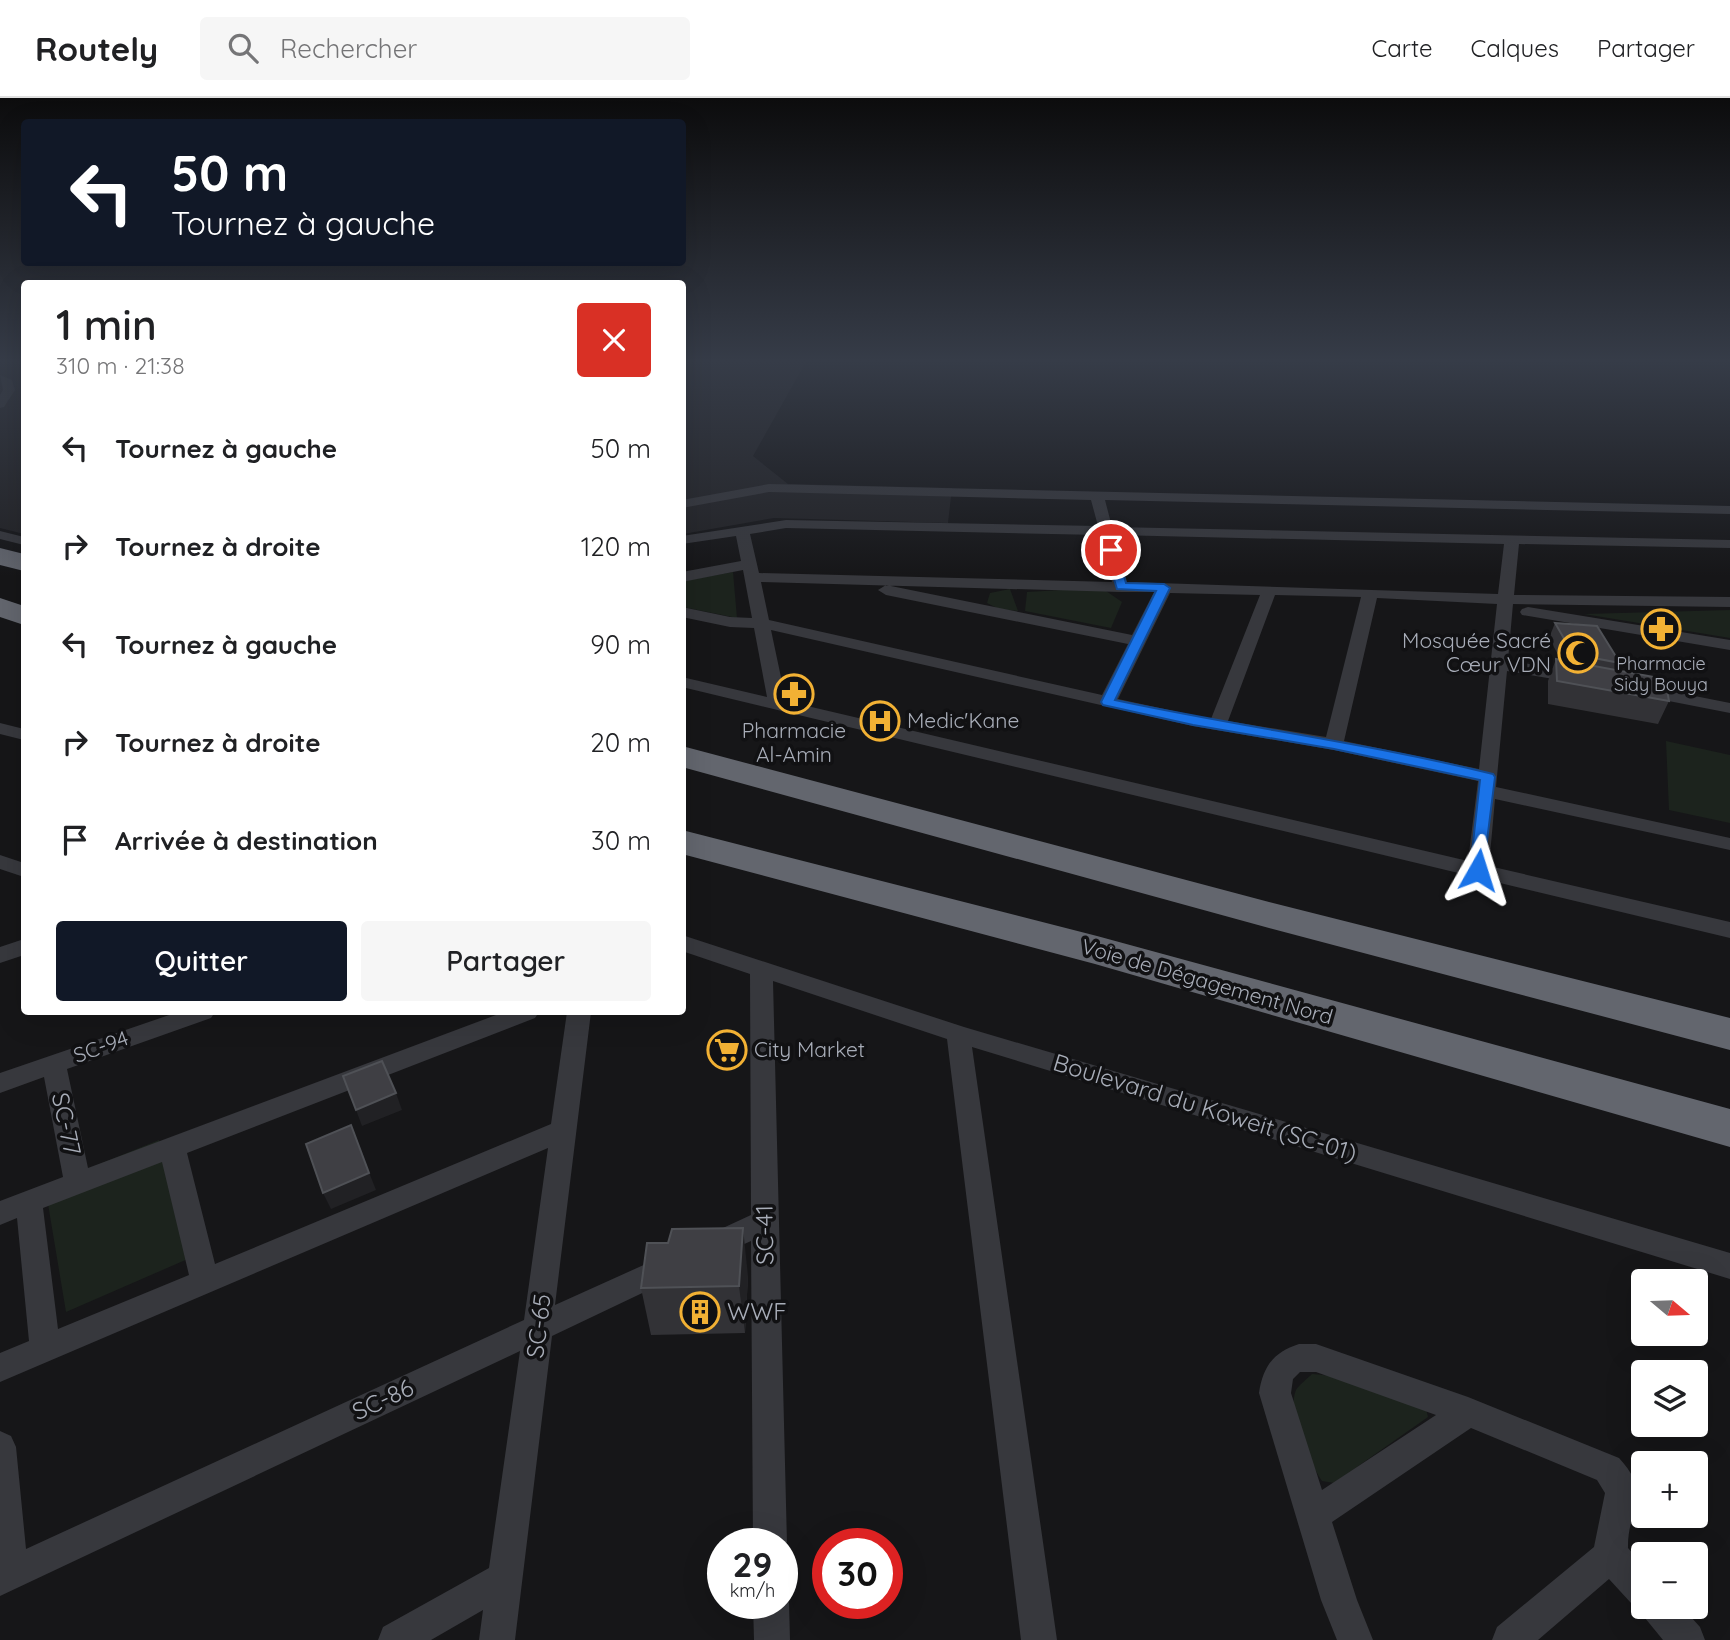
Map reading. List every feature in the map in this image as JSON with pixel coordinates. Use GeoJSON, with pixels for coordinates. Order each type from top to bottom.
{"type":"FeatureCollection","features":[{"type":"Feature","properties":{"kind":"highway"},"geometry":{"type":"LineString","coordinates":[[0,556],[21,561]]}},
{"type":"Feature","properties":{"kind":"highway"},"geometry":{"type":"LineString","coordinates":[[0,571],[21,576]]}},
{"type":"Feature","properties":{"kind":"highway"},"geometry":{"type":"LineString","coordinates":[[0,590],[21,596]]}},
{"type":"Feature","properties":{"kind":"highway"},"geometry":{"type":"LineString","coordinates":[[0,607],[21,615]]}},
{"type":"Feature","properties":{"kind":"highway"},"geometry":{"type":"LineString","coordinates":[[686,746],[722,756],[796,788]]}},
{"type":"Feature","properties":{"kind":"highway"},"geometry":{"type":"LineString","coordinates":[[686,757],[1269,915],[1730,1034]]}},
{"type":"Feature","properties":{"kind":"highway","name":"Voie de Dégagement Nord"},"geometry":{"type":"LineString","coordinates":[[692,846],[1097,950],[1730,1128]]}},
{"type":"Feature","properties":{"kind":"street"},"geometry":{"type":"LineString","coordinates":[[686,503],[769,488],[1105,532],[1332,517],[1593,506],[1730,510]]}},
{"type":"Feature","properties":{"kind":"street"},"geometry":{"type":"LineString","coordinates":[[1097,496],[1121,587]]}},
{"type":"Feature","properties":{"kind":"street"},"geometry":{"type":"LineString","coordinates":[[686,539],[786,524],[1097,496],[1332,517],[1512,539],[1730,544]]}},
{"type":"Feature","properties":{"kind":"street"},"geometry":{"type":"LineString","coordinates":[[1593,506],[1624,542]]}},
{"type":"Feature","properties":{"kind":"street"},"geometry":{"type":"LineString","coordinates":[[742,529],[778,705]]}},
{"type":"Feature","properties":{"kind":"street"},"geometry":{"type":"LineString","coordinates":[[0,535],[21,540]]}},
{"type":"Feature","properties":{"kind":"street"},"geometry":{"type":"LineString","coordinates":[[1478,870],[1512,539]]}},
{"type":"Feature","properties":{"kind":"street"},"geometry":{"type":"LineString","coordinates":[[686,577],[750,571],[829,579],[1370,593],[1506,603],[1730,645]]}},
{"type":"Feature","properties":{"kind":"street"},"geometry":{"type":"LineString","coordinates":[[829,579],[1138,641]]}},
{"type":"Feature","properties":{"kind":"street"},"geometry":{"type":"LineString","coordinates":[[1107,702],[1164,588]]}},
{"type":"Feature","properties":{"kind":"street"},"geometry":{"type":"LineString","coordinates":[[1218,725],[1269,591]]}},
{"type":"Feature","properties":{"kind":"street"},"geometry":{"type":"LineString","coordinates":[[1334,744],[1370,593]]}},
{"type":"Feature","properties":{"kind":"street"},"geometry":{"type":"LineString","coordinates":[[1506,603],[1730,602]]}},
{"type":"Feature","properties":{"kind":"street"},"geometry":{"type":"LineString","coordinates":[[686,613],[730,622],[760,623],[1107,702],[1218,725],[1334,744],[1730,844]]}},
{"type":"Feature","properties":{"kind":"street"},"geometry":{"type":"LineString","coordinates":[[1499,664],[1594,682]]}},
{"type":"Feature","properties":{"kind":"street"},"geometry":{"type":"LineString","coordinates":[[686,683],[1730,930]]}},
{"type":"Feature","properties":{"kind":"street"},"geometry":{"type":"LineString","coordinates":[[1622,687],[1730,708]]}},
{"type":"Feature","properties":{"kind":"street"},"geometry":{"type":"LineString","coordinates":[[0,728],[21,734]]}},
{"type":"Feature","properties":{"kind":"street"},"geometry":{"type":"LineString","coordinates":[[0,862],[21,869]]}},
{"type":"Feature","properties":{"kind":"street","name":"Boulevard du Koweit (SC-01)"},"geometry":{"type":"LineString","coordinates":[[686,944],[958,1034],[1730,1266]]}},
{"type":"Feature","properties":{"kind":"street"},"geometry":{"type":"LineString","coordinates":[[0,955],[21,948]]}},
{"type":"Feature","properties":{"kind":"street","name":"SC-41"},"geometry":{"type":"LineString","coordinates":[[761,968],[770,1528]]}},
{"type":"Feature","properties":{"kind":"street","name":"SC-94"},"geometry":{"type":"LineString","coordinates":[[0,1083],[194,1015]]}},
{"type":"Feature","properties":{"kind":"street"},"geometry":{"type":"LineString","coordinates":[[0,1213],[519,1015]]}},
{"type":"Feature","properties":{"kind":"street","name":"SC-65"},"geometry":{"type":"LineString","coordinates":[[497,1640],[540,1327],[579,1015]]}},
{"type":"Feature","properties":{"kind":"street"},"geometry":{"type":"LineString","coordinates":[[958,1034],[1039,1640]]}},
{"type":"Feature","properties":{"kind":"street","name":"SC-77"},"geometry":{"type":"LineString","coordinates":[[54,1064],[78,1183]]}},
{"type":"Feature","properties":{"kind":"street"},"geometry":{"type":"LineString","coordinates":[[0,1368],[563,1130]]}},
{"type":"Feature","properties":{"kind":"street"},"geometry":{"type":"LineString","coordinates":[[172,1147],[205,1281]]}},
{"type":"Feature","properties":{"kind":"street"},"geometry":{"type":"LineString","coordinates":[[29,1202],[45,1349]]}},
{"type":"Feature","properties":{"kind":"street","name":"SC-86"},"geometry":{"type":"LineString","coordinates":[[6,1577],[765,1221]]}},
{"type":"Feature","properties":{"kind":"street"},"geometry":{"type":"LineString","coordinates":[[1355,1640],[1312,1516],[1275,1394],[1278,1374],[1284,1364],[1297,1358],[1316,1358],[1468,1412],[1608,1469],[1619,1480],[1623,1494],[1612,1533],[1611,1555],[1631,1578]]}},
{"type":"Feature","properties":{"kind":"street"},"geometry":{"type":"LineString","coordinates":[[1312,1516],[1468,1412]]}},
{"type":"Feature","properties":{"kind":"street"},"geometry":{"type":"LineString","coordinates":[[0,1447],[6,1577]]}},
{"type":"Feature","properties":{"kind":"street"},"geometry":{"type":"LineString","coordinates":[[1510,1640],[1611,1555]]}},
{"type":"Feature","properties":{"kind":"street"},"geometry":{"type":"LineString","coordinates":[[397,1640],[505,1578]]}},
{"type":"Feature","properties":{"kind":"street"},"geometry":{"type":"LineString","coordinates":[[771,1619],[772,1640]]}},
{"type":"Feature","properties":{"kind":"street"},"geometry":{"type":"LineString","coordinates":[[1668,1619],[1687,1640]]}},
{"type":"Feature","properties":{"kind":"shaded area"},"geometry":{"type":"Polygon","coordinates":[[[0,432],[21,432],[21,533],[0,528],[0,432]]]}},
{"type":"Feature","properties":{"kind":"shaded area"},"geometry":{"type":"Polygon","coordinates":[[[686,432],[767,432],[753,456],[788,484],[952,488],[948,523],[774,518],[686,533],[686,432]]]}},
{"type":"Feature","properties":{"kind":"shaded area"},"geometry":{"type":"Polygon","coordinates":[[[733,572],[737,618],[686,608],[686,580],[733,572]]]}},
{"type":"Feature","properties":{"kind":"shaded area"},"geometry":{"type":"Polygon","coordinates":[[[1010,589],[1018,611],[999,609],[987,603],[990,593],[1010,589]]]}},
{"type":"Feature","properties":{"kind":"shaded area"},"geometry":{"type":"Polygon","coordinates":[[[1079,589],[1106,591],[1122,602],[1111,628],[1025,611],[1027,592],[1079,589]]]}},
{"type":"Feature","properties":{"kind":"shaded area"},"geometry":{"type":"Polygon","coordinates":[[[1730,610],[1730,638],[1584,614],[1730,610]]]}},
{"type":"Feature","properties":{"kind":"shaded area"},"geometry":{"type":"Polygon","coordinates":[[[1666,741],[1730,755],[1730,823],[1669,810],[1666,741]]]}},
{"type":"Feature","properties":{"kind":"shaded area"},"geometry":{"type":"Polygon","coordinates":[[[159,1140],[190,1258],[66,1312],[45,1186],[159,1140]]]}},
{"type":"Feature","properties":{"kind":"shaded area"},"geometry":{"type":"Polygon","coordinates":[[[1312,1374],[1345,1377],[1426,1409],[1428,1417],[1334,1483],[1322,1481],[1306,1450],[1294,1411],[1296,1390],[1312,1374]]]}},
{"type":"Feature","properties":{"kind":"building"},"geometry":{"type":"Polygon","coordinates":[[[1555,623],[1597,626],[1620,663],[1573,654],[1555,623]]]}},
{"type":"Feature","properties":{"kind":"building"},"geometry":{"type":"Polygon","coordinates":[[[1556,659],[1665,679],[1669,701],[1557,681],[1556,659]]]}},
{"type":"Feature","properties":{"kind":"building"},"geometry":{"type":"Polygon","coordinates":[[[382,1061],[396,1093],[356,1110],[343,1076],[382,1061]]]}},
{"type":"Feature","properties":{"kind":"building"},"geometry":{"type":"Polygon","coordinates":[[[351,1125],[369,1173],[323,1193],[306,1144],[351,1125]]]}},
{"type":"Feature","properties":{"kind":"building"},"geometry":{"type":"Polygon","coordinates":[[[743,1228],[739,1286],[641,1288],[647,1243],[668,1243],[672,1229],[743,1228]]]}},
{"type":"Feature","properties":{"kind":"place","name":"Pharmacie Sidy Bouya"},"geometry":{"type":"Point","coordinates":[1661,629]}},
{"type":"Feature","properties":{"kind":"place","name":"Mosquée Sacré Cœur VDN"},"geometry":{"type":"Point","coordinates":[1578,653]}},
{"type":"Feature","properties":{"kind":"place","name":"Pharmacie Al-Amin"},"geometry":{"type":"Point","coordinates":[794,694]}},
{"type":"Feature","properties":{"kind":"place","name":"Medic'Kane"},"geometry":{"type":"Point","coordinates":[880,721]}},
{"type":"Feature","properties":{"kind":"place","name":"City Market"},"geometry":{"type":"Point","coordinates":[727,1050]}},
{"type":"Feature","properties":{"kind":"place","name":"WWF"},"geometry":{"type":"Point","coordinates":[700,1312]}},
{"type":"Feature","properties":{"kind":"route"},"geometry":{"type":"LineString","coordinates":[[1111,550],[1121,587],[1164,588],[1107,702],[1193,721],[1334,744],[1488,777],[1478,870]]}}]}
